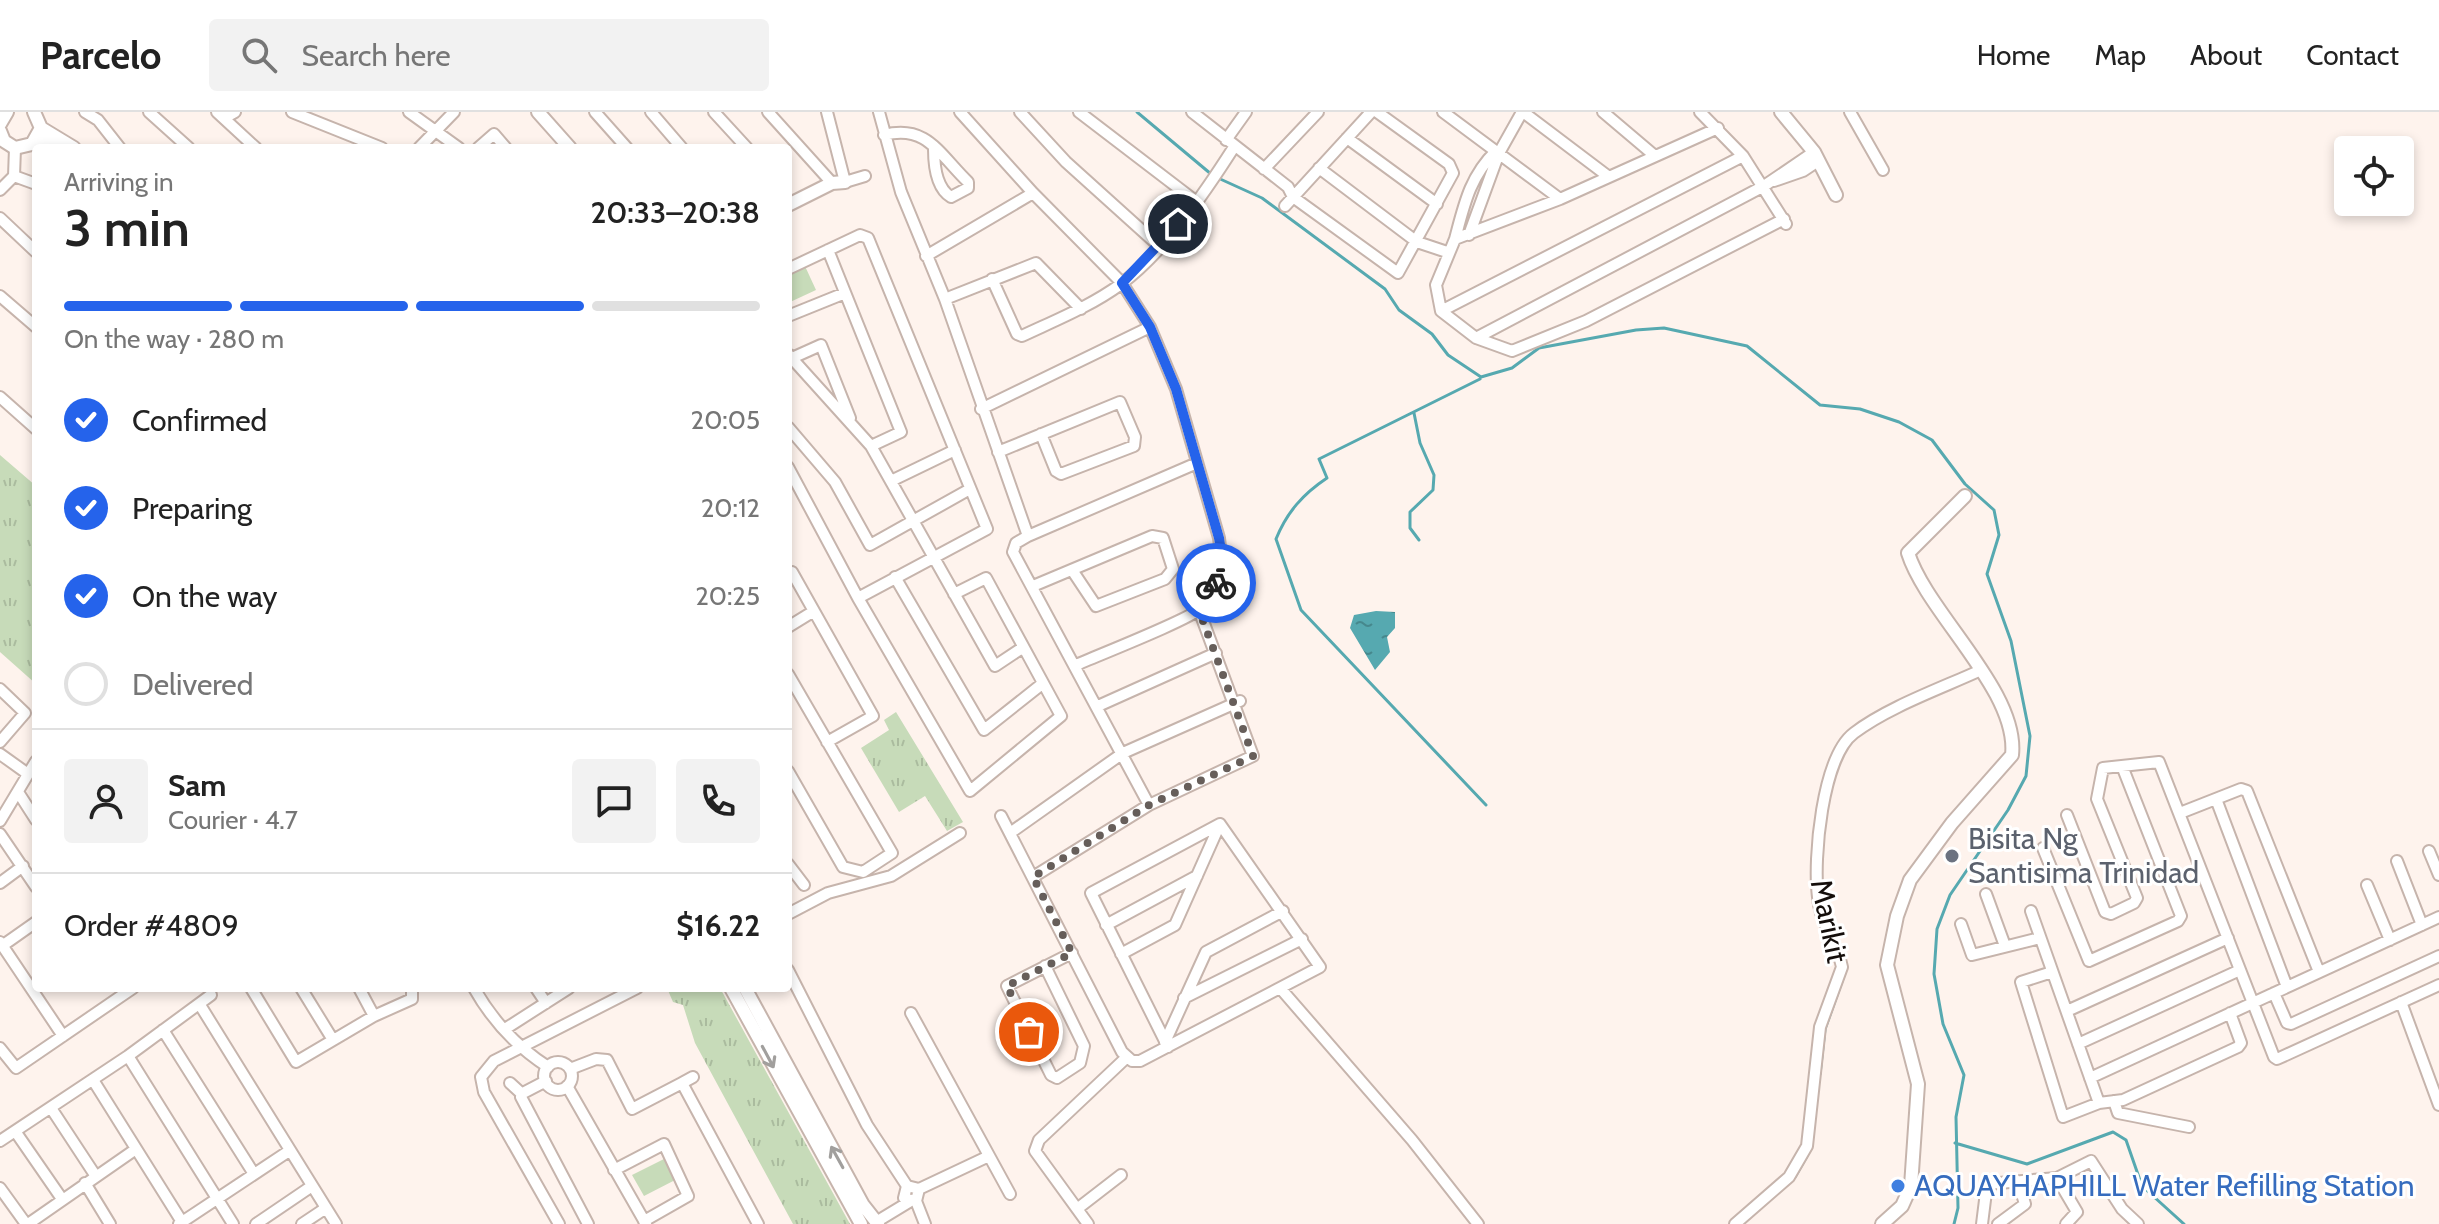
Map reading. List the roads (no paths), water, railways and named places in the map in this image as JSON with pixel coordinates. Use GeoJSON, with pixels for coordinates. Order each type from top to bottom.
{"type":"FeatureCollection","features":[{"type":"Feature","properties":{"kind":"street"},"geometry":{"type":"LineString","coordinates":[[34,112],[39,134],[50,144]]}},
{"type":"Feature","properties":{"kind":"street"},"geometry":{"type":"LineString","coordinates":[[85,112],[101,116],[118,144]]}},
{"type":"Feature","properties":{"kind":"street"},"geometry":{"type":"LineString","coordinates":[[149,112],[185,144]]}},
{"type":"Feature","properties":{"kind":"street"},"geometry":{"type":"LineString","coordinates":[[220,115],[235,112]]}},
{"type":"Feature","properties":{"kind":"street"},"geometry":{"type":"LineString","coordinates":[[292,112],[372,144]]}},
{"type":"Feature","properties":{"kind":"street"},"geometry":{"type":"LineString","coordinates":[[409,112],[454,144]]}},
{"type":"Feature","properties":{"kind":"street"},"geometry":{"type":"LineString","coordinates":[[423,144],[454,112]]}},
{"type":"Feature","properties":{"kind":"street"},"geometry":{"type":"LineString","coordinates":[[538,112],[566,144]]}},
{"type":"Feature","properties":{"kind":"street"},"geometry":{"type":"LineString","coordinates":[[595,112],[623,144]]}},
{"type":"Feature","properties":{"kind":"street"},"geometry":{"type":"LineString","coordinates":[[651,112],[679,144]]}},
{"type":"Feature","properties":{"kind":"street"},"geometry":{"type":"LineString","coordinates":[[714,112],[743,144]]}},
{"type":"Feature","properties":{"kind":"street"},"geometry":{"type":"LineString","coordinates":[[768,112],[839,182]]}},
{"type":"Feature","properties":{"kind":"street"},"geometry":{"type":"LineString","coordinates":[[827,112],[839,182]]}},
{"type":"Feature","properties":{"kind":"street"},"geometry":{"type":"LineString","coordinates":[[879,112],[901,192],[945,299],[1028,536]]}},
{"type":"Feature","properties":{"kind":"street"},"geometry":{"type":"LineString","coordinates":[[960,112],[1033,193],[1122,283],[1150,327],[1176,389],[1223,564],[1220,575],[1199,610],[1076,665]]}},
{"type":"Feature","properties":{"kind":"street"},"geometry":{"type":"LineString","coordinates":[[1020,112],[1066,162],[1158,245]]}},
{"type":"Feature","properties":{"kind":"street"},"geometry":{"type":"LineString","coordinates":[[1079,112],[1198,203]]}},
{"type":"Feature","properties":{"kind":"street"},"geometry":{"type":"LineString","coordinates":[[1192,112],[1288,187],[1289,202]]}},
{"type":"Feature","properties":{"kind":"street"},"geometry":{"type":"LineString","coordinates":[[992,279],[1017,334],[1022,336],[1081,309],[1122,283],[1198,203],[1218,171],[1246,112]]}},
{"type":"Feature","properties":{"kind":"street"},"geometry":{"type":"LineString","coordinates":[[1264,169],[1318,112]]}},
{"type":"Feature","properties":{"kind":"street"},"geometry":{"type":"LineString","coordinates":[[1289,202],[1371,112]]}},
{"type":"Feature","properties":{"kind":"street"},"geometry":{"type":"LineString","coordinates":[[1289,202],[1395,274],[1401,272],[1453,173],[1449,164],[1377,112]]}},
{"type":"Feature","properties":{"kind":"street"},"geometry":{"type":"LineString","coordinates":[[1443,112],[1560,199]]}},
{"type":"Feature","properties":{"kind":"street"},"geometry":{"type":"LineString","coordinates":[[1469,235],[1498,152],[1522,112],[1609,177]]}},
{"type":"Feature","properties":{"kind":"street"},"geometry":{"type":"LineString","coordinates":[[1603,112],[1655,156]]}},
{"type":"Feature","properties":{"kind":"street"},"geometry":{"type":"LineString","coordinates":[[1498,152],[1480,167],[1471,184],[1455,239],[1447,252],[1436,285],[1441,311],[1476,338],[1512,351],[1586,321],[1785,222],[1768,184],[1700,112]]}},
{"type":"Feature","properties":{"kind":"street"},"geometry":{"type":"LineString","coordinates":[[1781,112],[1816,156],[1836,195]]}},
{"type":"Feature","properties":{"kind":"street"},"geometry":{"type":"LineString","coordinates":[[1850,112],[1883,170]]}},
{"type":"Feature","properties":{"kind":"street"},"geometry":{"type":"LineString","coordinates":[[220,115],[252,144]]}},
{"type":"Feature","properties":{"kind":"street"},"geometry":{"type":"LineString","coordinates":[[1455,239],[1560,199],[1718,128]]}},
{"type":"Feature","properties":{"kind":"street"},"geometry":{"type":"LineString","coordinates":[[884,135],[905,130],[916,132],[934,149],[968,182],[968,188],[951,197],[946,194],[935,170],[934,149]]}},
{"type":"Feature","properties":{"kind":"street"},"geometry":{"type":"LineString","coordinates":[[0,131],[4,141],[15,148],[27,147],[39,134]]}},
{"type":"Feature","properties":{"kind":"street"},"geometry":{"type":"LineString","coordinates":[[39,134],[64,144]]}},
{"type":"Feature","properties":{"kind":"street"},"geometry":{"type":"LineString","coordinates":[[483,144],[494,134],[503,144]]}},
{"type":"Feature","properties":{"kind":"street"},"geometry":{"type":"LineString","coordinates":[[1347,138],[1437,204]]}},
{"type":"Feature","properties":{"kind":"street"},"geometry":{"type":"LineString","coordinates":[[0,190],[14,176],[15,148]]}},
{"type":"Feature","properties":{"kind":"street"},"geometry":{"type":"LineString","coordinates":[[1441,311],[1743,156]]}},
{"type":"Feature","properties":{"kind":"street"},"geometry":{"type":"LineString","coordinates":[[1476,338],[1768,184],[1803,171],[1816,156]]}},
{"type":"Feature","properties":{"kind":"street"},"geometry":{"type":"LineString","coordinates":[[1319,168],[1417,242],[1447,252]]}},
{"type":"Feature","properties":{"kind":"street"},"geometry":{"type":"LineString","coordinates":[[14,176],[32,183]]}},
{"type":"Feature","properties":{"kind":"street"},"geometry":{"type":"LineString","coordinates":[[792,199],[865,176]]}},
{"type":"Feature","properties":{"kind":"street"},"geometry":{"type":"LineString","coordinates":[[926,256],[1033,193]]}},
{"type":"Feature","properties":{"kind":"street"},"geometry":{"type":"LineString","coordinates":[[0,218],[32,248]]}},
{"type":"Feature","properties":{"kind":"street"},"geometry":{"type":"LineString","coordinates":[[792,267],[860,235],[868,238],[987,529],[858,598]]}},
{"type":"Feature","properties":{"kind":"street"},"geometry":{"type":"LineString","coordinates":[[828,250],[901,432],[871,446]]}},
{"type":"Feature","properties":{"kind":"street"},"geometry":{"type":"LineString","coordinates":[[945,299],[1036,263],[1081,309]]}},
{"type":"Feature","properties":{"kind":"street"},"geometry":{"type":"LineString","coordinates":[[792,314],[845,293]]}},
{"type":"Feature","properties":{"kind":"street"},"geometry":{"type":"LineString","coordinates":[[0,296],[32,324]]}},
{"type":"Feature","properties":{"kind":"street"},"geometry":{"type":"LineString","coordinates":[[981,409],[1150,327]]}},
{"type":"Feature","properties":{"kind":"street"},"geometry":{"type":"LineString","coordinates":[[792,355],[821,345],[853,424]]}},
{"type":"Feature","properties":{"kind":"street"},"geometry":{"type":"LineString","coordinates":[[792,358],[871,446],[893,480],[995,666],[1022,648]]}},
{"type":"Feature","properties":{"kind":"street"},"geometry":{"type":"LineString","coordinates":[[0,397],[32,425]]}},
{"type":"Feature","properties":{"kind":"street"},"geometry":{"type":"LineString","coordinates":[[998,452],[1041,434],[1120,402],[1135,437],[1134,446],[1061,474],[1056,471],[1041,434]]}},
{"type":"Feature","properties":{"kind":"street"},"geometry":{"type":"LineString","coordinates":[[792,432],[835,482],[870,545],[970,489]]}},
{"type":"Feature","properties":{"kind":"street"},"geometry":{"type":"LineString","coordinates":[[893,480],[955,450]]}},
{"type":"Feature","properties":{"kind":"street"},"geometry":{"type":"LineString","coordinates":[[1149,805],[1013,552],[1016,543],[1028,536],[1197,463]]}},
{"type":"Feature","properties":{"kind":"street"},"geometry":{"type":"LineString","coordinates":[[792,474],[858,598],[970,791],[1061,716],[986,578],[954,594]]}},
{"type":"Feature","properties":{"kind":"street"},"geometry":{"type":"LineString","coordinates":[[1882,1224],[1902,1206],[1911,1186],[1918,1097],[1918,1084],[1887,965],[1897,916],[1910,880],[1952,823],[2012,755],[2014,742],[1981,670],[1916,572],[1908,553],[1965,496]]}},
{"type":"Feature","properties":{"kind":"street"},"geometry":{"type":"LineString","coordinates":[[1033,586],[1072,570],[1158,535],[1163,538],[1173,569],[1165,579],[1096,606],[1072,570]]}},
{"type":"Feature","properties":{"kind":"street"},"geometry":{"type":"LineString","coordinates":[[794,572],[873,716],[827,742]]}},
{"type":"Feature","properties":{"kind":"street"},"geometry":{"type":"LineString","coordinates":[[895,577],[984,730],[1042,684]]}},
{"type":"Feature","properties":{"kind":"street"},"geometry":{"type":"LineString","coordinates":[[1033,877],[1149,805],[1253,756],[1239,702],[1199,610]]}},
{"type":"Feature","properties":{"kind":"street"},"geometry":{"type":"LineString","coordinates":[[792,625],[814,611]]}},
{"type":"Feature","properties":{"kind":"street"},"geometry":{"type":"LineString","coordinates":[[1098,706],[1216,653]]}},
{"type":"Feature","properties":{"kind":"street","name":"Marikit"},"geometry":{"type":"LineString","coordinates":[[1735,1224],[1789,1177],[1807,1146],[1820,1027],[1842,967],[1822,919],[1817,871],[1819,825],[1838,758],[1854,733],[1981,670]]}},
{"type":"Feature","properties":{"kind":"street"},"geometry":{"type":"LineString","coordinates":[[792,681],[892,853],[880,864],[863,872],[843,867],[792,778]]}},
{"type":"Feature","properties":{"kind":"street"},"geometry":{"type":"LineString","coordinates":[[0,742],[25,713],[1,693]]}},
{"type":"Feature","properties":{"kind":"street"},"geometry":{"type":"LineString","coordinates":[[1010,833],[1123,753],[1239,702]]}},
{"type":"Feature","properties":{"kind":"street"},"geometry":{"type":"LineString","coordinates":[[0,754],[28,774]]}},
{"type":"Feature","properties":{"kind":"street"},"geometry":{"type":"LineString","coordinates":[[2067,815],[2105,912],[2111,914],[2134,903],[2137,898],[2097,799],[2103,768],[2159,762],[2277,1059],[2439,985]]}},
{"type":"Feature","properties":{"kind":"street"},"geometry":{"type":"LineString","coordinates":[[2043,848],[2089,961],[2178,921],[2181,916],[2122,766]]}},
{"type":"Feature","properties":{"kind":"street"},"geometry":{"type":"LineString","coordinates":[[0,821],[32,768]]}},
{"type":"Feature","properties":{"kind":"street"},"geometry":{"type":"LineString","coordinates":[[2180,813],[2241,789],[2247,791],[2319,972]]}},
{"type":"Feature","properties":{"kind":"street"},"geometry":{"type":"LineString","coordinates":[[18,792],[32,814]]}},
{"type":"Feature","properties":{"kind":"street"},"geometry":{"type":"LineString","coordinates":[[2216,799],[2287,987]]}},
{"type":"Feature","properties":{"kind":"street"},"geometry":{"type":"LineString","coordinates":[[1001,816],[1127,1057],[1140,1061],[1320,967],[1220,824]]}},
{"type":"Feature","properties":{"kind":"street"},"geometry":{"type":"LineString","coordinates":[[1121,954],[1175,925],[1220,824]]}},
{"type":"Feature","properties":{"kind":"street"},"geometry":{"type":"LineString","coordinates":[[1167,1045],[1092,891],[1220,824]]}},
{"type":"Feature","properties":{"kind":"street"},"geometry":{"type":"LineString","coordinates":[[792,912],[828,893],[891,876],[960,833]]}},
{"type":"Feature","properties":{"kind":"street"},"geometry":{"type":"LineString","coordinates":[[0,834],[32,881]]}},
{"type":"Feature","properties":{"kind":"street"},"geometry":{"type":"LineString","coordinates":[[2429,851],[2439,875]]}},
{"type":"Feature","properties":{"kind":"street"},"geometry":{"type":"LineString","coordinates":[[2397,861],[2422,925]]}},
{"type":"Feature","properties":{"kind":"street"},"geometry":{"type":"LineString","coordinates":[[0,883],[23,866]]}},
{"type":"Feature","properties":{"kind":"street"},"geometry":{"type":"LineString","coordinates":[[1106,925],[1197,876]]}},
{"type":"Feature","properties":{"kind":"street"},"geometry":{"type":"LineString","coordinates":[[2367,885],[2390,940]]}},
{"type":"Feature","properties":{"kind":"street"},"geometry":{"type":"LineString","coordinates":[[1986,894],[2005,946]]}},
{"type":"Feature","properties":{"kind":"street"},"geometry":{"type":"LineString","coordinates":[[1167,1045],[1184,998],[1206,952],[1283,911]]}},
{"type":"Feature","properties":{"kind":"street"},"geometry":{"type":"LineString","coordinates":[[2031,911],[2099,1103]]}},
{"type":"Feature","properties":{"kind":"street"},"geometry":{"type":"LineString","coordinates":[[2090,1078],[2439,917]]}},
{"type":"Feature","properties":{"kind":"street"},"geometry":{"type":"LineString","coordinates":[[1961,924],[1971,955],[2040,938]]}},
{"type":"Feature","properties":{"kind":"street"},"geometry":{"type":"LineString","coordinates":[[32,925],[1,944],[32,984]]}},
{"type":"Feature","properties":{"kind":"street"},"geometry":{"type":"LineString","coordinates":[[2067,1011],[2228,938]]}},
{"type":"Feature","properties":{"kind":"street"},"geometry":{"type":"LineString","coordinates":[[1184,998],[1302,939]]}},
{"type":"Feature","properties":{"kind":"street"},"geometry":{"type":"LineString","coordinates":[[1045,966],[1084,1046],[1080,1063],[1057,1078],[1051,1075],[1008,988],[1045,966],[1072,953]]}},
{"type":"Feature","properties":{"kind":"street"},"geometry":{"type":"LineString","coordinates":[[2274,993],[2287,1023],[2291,1024],[2439,956]]}},
{"type":"Feature","properties":{"kind":"street"},"geometry":{"type":"LineString","coordinates":[[2078,1044],[2240,970]]}},
{"type":"Feature","properties":{"kind":"street"},"geometry":{"type":"LineString","coordinates":[[2052,972],[2021,982],[2061,1115],[2099,1103],[2123,1100],[2238,1047],[2241,1043],[2230,1013]]}},
{"type":"Feature","properties":{"kind":"street"},"geometry":{"type":"LineString","coordinates":[[792,978],[867,1125],[907,1186],[919,1189]]}},
{"type":"Feature","properties":{"kind":"street"},"geometry":{"type":"LineString","coordinates":[[1281,989],[1412,1140],[1478,1224]]}},
{"type":"Feature","properties":{"kind":"street"},"geometry":{"type":"LineString","coordinates":[[38,992],[63,1036]]}},
{"type":"Feature","properties":{"kind":"street"},"geometry":{"type":"LineString","coordinates":[[0,1048],[16,1068],[127,992]]}},
{"type":"Feature","properties":{"kind":"street"},"geometry":{"type":"LineString","coordinates":[[253,992],[296,1062],[374,1016],[412,999],[412,992]]}},
{"type":"Feature","properties":{"kind":"street"},"geometry":{"type":"LineString","coordinates":[[303,992],[333,1040]]}},
{"type":"Feature","properties":{"kind":"street"},"geometry":{"type":"LineString","coordinates":[[361,992],[374,1016]]}},
{"type":"Feature","properties":{"kind":"street"},"geometry":{"type":"LineString","coordinates":[[475,992],[484,1016],[505,1029],[522,1048],[548,1067]]}},
{"type":"Feature","properties":{"kind":"street"},"geometry":{"type":"LineString","coordinates":[[539,992],[546,1003]]}},
{"type":"Feature","properties":{"kind":"street"},"geometry":{"type":"LineString","coordinates":[[505,1029],[563,992]]}},
{"type":"Feature","properties":{"kind":"street"},"geometry":{"type":"LineString","coordinates":[[559,1224],[481,1082],[488,1065],[629,992]]}},
{"type":"Feature","properties":{"kind":"street"},"geometry":{"type":"LineString","coordinates":[[733,992],[858,1209],[877,1223],[912,1202],[919,1189],[989,1156]]}},
{"type":"Feature","properties":{"kind":"street"},"geometry":{"type":"LineString","coordinates":[[747,992],[858,1209],[861,1224]]}},
{"type":"Feature","properties":{"kind":"street"},"geometry":{"type":"LineString","coordinates":[[0,1141],[128,1056],[211,995]]}},
{"type":"Feature","properties":{"kind":"street"},"geometry":{"type":"LineString","coordinates":[[2401,1002],[2439,1105]]}},
{"type":"Feature","properties":{"kind":"street"},"geometry":{"type":"LineString","coordinates":[[200,1005],[336,1224]]}},
{"type":"Feature","properties":{"kind":"street"},"geometry":{"type":"LineString","coordinates":[[911,1013],[1010,1194]]}},
{"type":"Feature","properties":{"kind":"street"},"geometry":{"type":"LineString","coordinates":[[163,1030],[254,1174]]}},
{"type":"Feature","properties":{"kind":"street"},"geometry":{"type":"LineString","coordinates":[[128,1056],[233,1224]]}},
{"type":"Feature","properties":{"kind":"street"},"geometry":{"type":"LineString","coordinates":[[1088,1224],[1035,1151],[1036,1146],[1127,1057]]}},
{"type":"Feature","properties":{"kind":"street"},"geometry":{"type":"LineString","coordinates":[[570,1069],[596,1059],[607,1060],[635,1113],[693,1077]]}},
{"type":"Feature","properties":{"kind":"street"},"geometry":{"type":"LineString","coordinates":[[546,1081],[555,1089],[567,1086],[572,1078],[570,1069],[557,1062],[548,1067]]}},
{"type":"Feature","properties":{"kind":"street"},"geometry":{"type":"LineString","coordinates":[[546,1081],[548,1067]]}},
{"type":"Feature","properties":{"kind":"street"},"geometry":{"type":"LineString","coordinates":[[93,1080],[180,1223],[289,1151]]}},
{"type":"Feature","properties":{"kind":"street"},"geometry":{"type":"LineString","coordinates":[[522,1094],[546,1081]]}},
{"type":"Feature","properties":{"kind":"street"},"geometry":{"type":"LineString","coordinates":[[510,1083],[522,1094],[588,1224]]}},
{"type":"Feature","properties":{"kind":"street"},"geometry":{"type":"LineString","coordinates":[[682,1083],[756,1223]]}},
{"type":"Feature","properties":{"kind":"street"},"geometry":{"type":"LineString","coordinates":[[567,1086],[614,1170],[645,1222],[688,1196],[664,1144],[614,1170]]}},
{"type":"Feature","properties":{"kind":"street"},"geometry":{"type":"LineString","coordinates":[[2114,1101],[2118,1113],[2189,1127]]}},
{"type":"Feature","properties":{"kind":"street"},"geometry":{"type":"LineString","coordinates":[[51,1108],[95,1175]]}},
{"type":"Feature","properties":{"kind":"street"},"geometry":{"type":"LineString","coordinates":[[15,1131],[62,1199]]}},
{"type":"Feature","properties":{"kind":"street"},"geometry":{"type":"LineString","coordinates":[[0,1188],[27,1224],[136,1149]]}},
{"type":"Feature","properties":{"kind":"street"},"geometry":{"type":"LineString","coordinates":[[1982,1224],[1987,1184],[2057,1178],[2091,1161],[2122,1209],[2136,1223]]}},
{"type":"Feature","properties":{"kind":"street"},"geometry":{"type":"LineString","coordinates":[[1077,1209],[1121,1175]]}},
{"type":"Feature","properties":{"kind":"street"},"geometry":{"type":"LineString","coordinates":[[2057,1178],[2077,1212],[2066,1224]]}},
{"type":"Feature","properties":{"kind":"street"},"geometry":{"type":"LineString","coordinates":[[1998,1224],[2025,1204],[2018,1181]]}},
{"type":"Feature","properties":{"kind":"street"},"geometry":{"type":"LineString","coordinates":[[85,1183],[109,1224]]}},
{"type":"Feature","properties":{"kind":"street"},"geometry":{"type":"LineString","coordinates":[[256,1224],[312,1186]]}},
{"type":"Feature","properties":{"kind":"street"},"geometry":{"type":"LineString","coordinates":[[907,1186],[903,1195],[912,1202],[925,1224]]}},
{"type":"Feature","properties":{"kind":"street"},"geometry":{"type":"LineString","coordinates":[[302,1224],[326,1208]]}},
{"type":"Feature","properties":{"kind":"water"},"geometry":{"type":"Polygon","coordinates":[[[1395,612],[1395,628],[1387,637],[1390,652],[1375,670],[1350,628],[1354,615],[1395,612]]]}},
{"type":"Feature","properties":{"kind":"waterway"},"geometry":{"type":"LineString","coordinates":[[1137,112],[1211,174]]}},
{"type":"Feature","properties":{"kind":"waterway"},"geometry":{"type":"LineString","coordinates":[[1218,178],[1262,198],[1385,289],[1399,310],[1432,334],[1448,355],[1481,377],[1512,368],[1539,348],[1636,330],[1664,328],[1747,346],[1820,405],[1860,409],[1899,422],[1932,440],[1965,484],[1994,510],[1999,535],[1987,574],[2011,641],[2030,736],[2026,776],[2008,810],[1950,895],[1937,929],[1934,974],[1943,1024],[1964,1075],[1956,1117],[1958,1208],[1954,1224]]}},
{"type":"Feature","properties":{"kind":"waterway"},"geometry":{"type":"LineString","coordinates":[[1480,379],[1319,459],[1327,478],[1297,504],[1276,539],[1301,610],[1486,805]]}},
{"type":"Feature","properties":{"kind":"waterway"},"geometry":{"type":"LineString","coordinates":[[1414,413],[1420,443],[1434,475],[1433,490],[1410,512],[1410,528],[1419,540]]}},
{"type":"Feature","properties":{"kind":"waterway"},"geometry":{"type":"LineString","coordinates":[[1820,1074],[1825,1029],[1845,973]]}},
{"type":"Feature","properties":{"kind":"waterway"},"geometry":{"type":"LineString","coordinates":[[1955,1143],[2027,1164],[2113,1132],[2126,1140],[2142,1186],[2184,1224]]}},
{"type":"Feature","properties":{"kind":"waterway"},"geometry":{"type":"LineString","coordinates":[[1795,1177],[1807,1156]]}},
{"type":"Feature","properties":{"kind":"place","name":"Bisita Ng Santisima Trinidad"},"geometry":{"type":"Point","coordinates":[1952,856]}},
{"type":"Feature","properties":{"kind":"place","name":"AQUAYHAPHILL Water Refilling Station"},"geometry":{"type":"Point","coordinates":[1898,1186]}}]}
